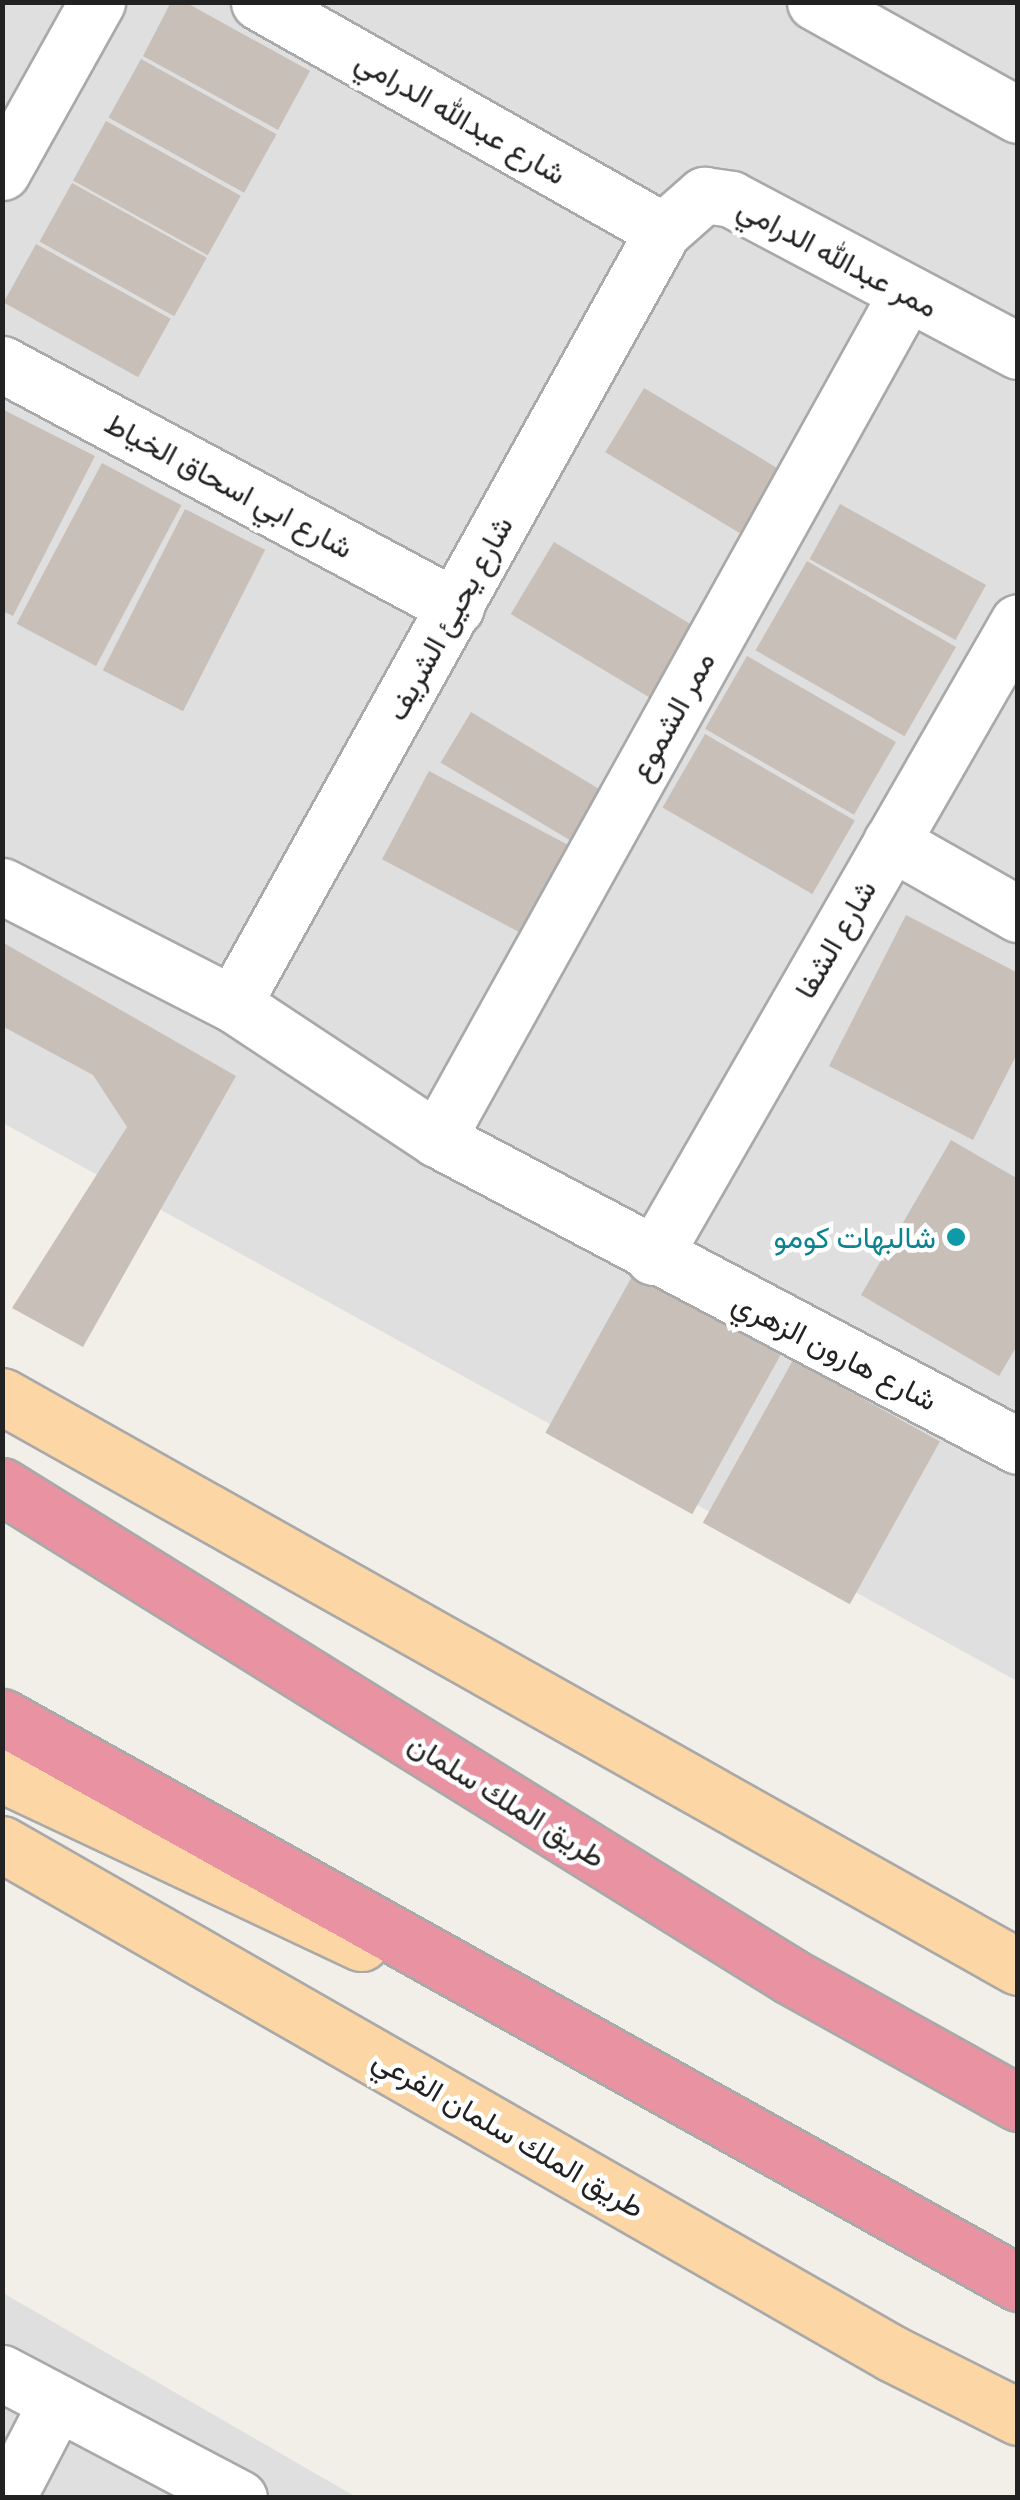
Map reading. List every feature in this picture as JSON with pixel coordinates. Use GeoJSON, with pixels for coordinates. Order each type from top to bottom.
{"type":"FeatureCollection","features":[{"type":"Feature","properties":{"kind":"highway","name":"طريق الملك سلمان"},"geometry":{"type":"LineString","coordinates":[[2,1486],[790,1976],[1018,2103]]}},
{"type":"Feature","properties":{"kind":"highway"},"geometry":{"type":"LineString","coordinates":[[2,1717],[1018,2283]]}},
{"type":"Feature","properties":{"kind":"main road"},"geometry":{"type":"LineString","coordinates":[[2,1396],[1018,1967]]}},
{"type":"Feature","properties":{"kind":"main road"},"geometry":{"type":"LineString","coordinates":[[2,1774],[666,2087]]}},
{"type":"Feature","properties":{"kind":"main road","name":"طريق الملك سلمان الفرعي"},"geometry":{"type":"LineString","coordinates":[[2,1844],[894,2354],[1018,2418]]}},
{"type":"Feature","properties":{"kind":"main road"},"geometry":{"type":"LineString","coordinates":[[894,2354],[1018,2439]]}},
{"type":"Feature","properties":{"kind":"street"},"geometry":{"type":"LineString","coordinates":[[2,172],[96,2]]}},
{"type":"Feature","properties":{"kind":"street","name":"شارع عبدالله الدرامي"},"geometry":{"type":"LineString","coordinates":[[259,2],[663,231]]}},
{"type":"Feature","properties":{"kind":"street"},"geometry":{"type":"LineString","coordinates":[[816,2],[1018,115]]}},
{"type":"Feature","properties":{"kind":"street","name":"ممر عبدالله الدرامي"},"geometry":{"type":"LineString","coordinates":[[663,231],[704,195],[732,199],[1018,352]]}},
{"type":"Feature","properties":{"kind":"street","name":"شارع يحيئ الشريف"},"geometry":{"type":"LineString","coordinates":[[233,1004],[663,231]]}},
{"type":"Feature","properties":{"kind":"street","name":"ممر الشموع"},"geometry":{"type":"LineString","coordinates":[[437,1139],[907,293]]}},
{"type":"Feature","properties":{"kind":"street","name":"شارع ابي اسحاق الخياط"},"geometry":{"type":"LineString","coordinates":[[2,364],[456,607]]}},
{"type":"Feature","properties":{"kind":"street","name":"شارع الشفا"},"geometry":{"type":"LineString","coordinates":[[653,1257],[1018,622]]}},
{"type":"Feature","properties":{"kind":"street"},"geometry":{"type":"LineString","coordinates":[[890,842],[1018,914]]}},
{"type":"Feature","properties":{"kind":"street","name":"شارع هارون الزهري"},"geometry":{"type":"LineString","coordinates":[[2,886],[233,1004],[437,1139],[653,1257],[1018,1446]]}},
{"type":"Feature","properties":{"kind":"street"},"geometry":{"type":"LineString","coordinates":[[2,2374],[239,2498]]}},
{"type":"Feature","properties":{"kind":"street"},"geometry":{"type":"LineString","coordinates":[[7,2498],[58,2402]]}},
{"type":"Feature","properties":{"kind":"shaded area"},"geometry":{"type":"Polygon","coordinates":[[[3,3],[1017,3],[1017,1681],[3,1123],[3,3]]]}},
{"type":"Feature","properties":{"kind":"shaded area"},"geometry":{"type":"Polygon","coordinates":[[[3,2293],[356,2497],[3,2497],[3,2293]]]}},
{"type":"Feature","properties":{"kind":"building"},"geometry":{"type":"Polygon","coordinates":[[[171,2],[185,2],[310,71],[278,130],[143,56],[171,2]]]}},
{"type":"Feature","properties":{"kind":"building"},"geometry":{"type":"Polygon","coordinates":[[[141,59],[277,134],[244,193],[109,118],[141,59]]]}},
{"type":"Feature","properties":{"kind":"building"},"geometry":{"type":"Polygon","coordinates":[[[106,121],[241,196],[208,255],[73,180],[106,121]]]}},
{"type":"Feature","properties":{"kind":"building"},"geometry":{"type":"Polygon","coordinates":[[[72,183],[207,258],[174,316],[40,242],[72,183]]]}},
{"type":"Feature","properties":{"kind":"building"},"geometry":{"type":"Polygon","coordinates":[[[36,244],[171,319],[138,377],[4,303],[36,244]]]}},
{"type":"Feature","properties":{"kind":"building"},"geometry":{"type":"Polygon","coordinates":[[[644,388],[794,478],[755,542],[605,452],[644,388]]]}},
{"type":"Feature","properties":{"kind":"building"},"geometry":{"type":"Polygon","coordinates":[[[2,409],[95,456],[13,616],[2,611],[2,409]]]}},
{"type":"Feature","properties":{"kind":"building"},"geometry":{"type":"Polygon","coordinates":[[[102,463],[181,505],[96,666],[17,624],[102,463]]]}},
{"type":"Feature","properties":{"kind":"building"},"geometry":{"type":"Polygon","coordinates":[[[840,504],[986,585],[956,640],[809,559],[840,504]]]}},
{"type":"Feature","properties":{"kind":"building"},"geometry":{"type":"Polygon","coordinates":[[[185,509],[265,550],[183,711],[103,670],[185,509]]]}},
{"type":"Feature","properties":{"kind":"building"},"geometry":{"type":"Polygon","coordinates":[[[554,542],[707,634],[664,706],[511,614],[554,542]]]}},
{"type":"Feature","properties":{"kind":"building"},"geometry":{"type":"Polygon","coordinates":[[[807,561],[956,647],[904,736],[756,650],[807,561]]]}},
{"type":"Feature","properties":{"kind":"building"},"geometry":{"type":"Polygon","coordinates":[[[747,656],[896,742],[854,815],[705,729],[747,656]]]}},
{"type":"Feature","properties":{"kind":"building"},"geometry":{"type":"Polygon","coordinates":[[[471,712],[612,797],[582,848],[441,763],[471,712]]]}},
{"type":"Feature","properties":{"kind":"building"},"geometry":{"type":"Polygon","coordinates":[[[705,734],[855,820],[812,894],[662,808],[705,734]]]}},
{"type":"Feature","properties":{"kind":"building"},"geometry":{"type":"Polygon","coordinates":[[[429,771],[579,851],[532,939],[382,859],[429,771]]]}},
{"type":"Feature","properties":{"kind":"building"},"geometry":{"type":"Polygon","coordinates":[[[906,915],[1018,973],[1018,1052],[973,1140],[829,1066],[906,915]]]}},
{"type":"Feature","properties":{"kind":"building"},"geometry":{"type":"Polygon","coordinates":[[[2,942],[236,1076],[83,1347],[12,1308],[127,1127],[93,1075],[2,1026],[2,942]]]}},
{"type":"Feature","properties":{"kind":"building","name":"شالبهات كومو"},"geometry":{"type":"Polygon","coordinates":[[[951,1140],[1018,1179],[1018,1344],[999,1376],[861,1295],[951,1140]]]}},
{"type":"Feature","properties":{"kind":"building"},"geometry":{"type":"Polygon","coordinates":[[[635,1271],[782,1352],[692,1514],[545,1433],[635,1271]]]}},
{"type":"Feature","properties":{"kind":"building"},"geometry":{"type":"Polygon","coordinates":[[[793,1360],[940,1441],[850,1604],[703,1523],[793,1360]]]}},
{"type":"Feature","properties":{"kind":"place","name":"شالبهات كومو"},"geometry":{"type":"Point","coordinates":[956,1237]}}]}
